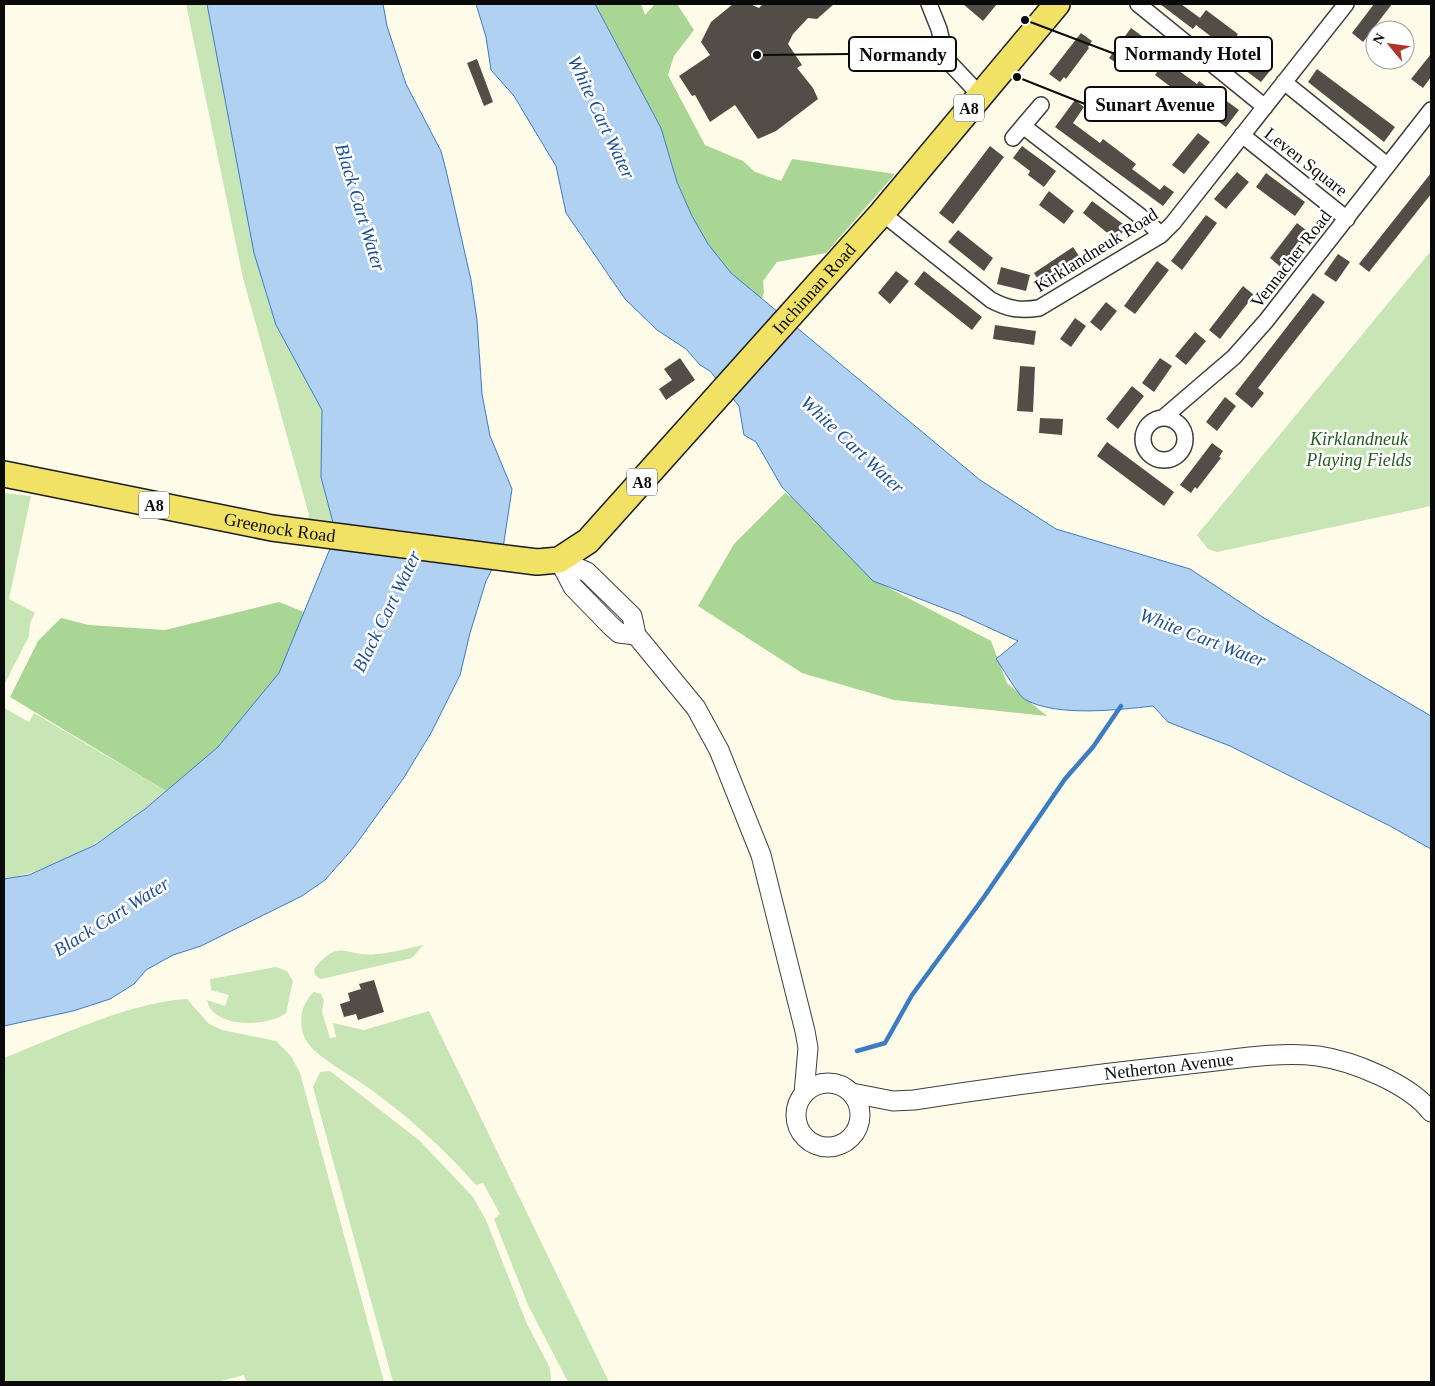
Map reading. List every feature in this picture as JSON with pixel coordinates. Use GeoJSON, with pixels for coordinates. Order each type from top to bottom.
{"type":"FeatureCollection","features":[{"type":"Feature","properties":{"kind":"main road","name":"Inchinnan Road"},"geometry":{"type":"LineString","coordinates":[[559,560],[588,541],[695,424],[882,213],[1057,4]]}},
{"type":"Feature","properties":{"kind":"main road","name":"Greenock Road"},"geometry":{"type":"LineString","coordinates":[[4,474],[306,534],[528,561],[550,562],[559,560]]}},
{"type":"Feature","properties":{"kind":"street"},"geometry":{"type":"LineString","coordinates":[[929,4],[946,59],[980,95]]}},
{"type":"Feature","properties":{"kind":"street"},"geometry":{"type":"LineString","coordinates":[[1138,4],[1264,107]]}},
{"type":"Feature","properties":{"kind":"street","name":"Kirklandneuk Road"},"geometry":{"type":"LineString","coordinates":[[882,213],[991,300],[1007,308],[1023,311],[1039,308],[1161,235],[1173,223],[1346,4]]}},
{"type":"Feature","properties":{"kind":"street"},"geometry":{"type":"LineString","coordinates":[[1284,82],[1388,165]]}},
{"type":"Feature","properties":{"kind":"street"},"geometry":{"type":"LineString","coordinates":[[1013,138],[1041,105]]}},
{"type":"Feature","properties":{"kind":"street","name":"Vennacher Road"},"geometry":{"type":"LineString","coordinates":[[1164,417],[1234,356],[1266,321],[1431,110]]}},
{"type":"Feature","properties":{"kind":"street"},"geometry":{"type":"LineString","coordinates":[[1023,126],[1161,235]]}},
{"type":"Feature","properties":{"kind":"street","name":"Leven Square"},"geometry":{"type":"LineString","coordinates":[[1242,135],[1347,219]]}},
{"type":"Feature","properties":{"kind":"street"},"geometry":{"type":"LineString","coordinates":[[559,560],[573,587],[611,626],[619,633],[636,635],[696,708],[719,750],[761,855],[808,1048],[830,1083]]}},
{"type":"Feature","properties":{"kind":"street"},"geometry":{"type":"LineString","coordinates":[[804,1093],[808,1048]]}},
{"type":"Feature","properties":{"kind":"street","name":"Netherton Avenue"},"geometry":{"type":"LineString","coordinates":[[852,1094],[893,1101],[914,1100],[1057,1078],[1268,1056],[1318,1056],[1354,1066],[1386,1079],[1424,1102],[1431,1112]]}},
{"type":"Feature","properties":{"kind":"street"},"geometry":{"type":"LineString","coordinates":[[830,1083],[842,1086],[852,1094],[859,1110],[859,1119],[851,1136],[835,1146],[816,1144],[808,1140],[797,1125],[796,1107],[804,1093],[812,1087],[830,1083]]}},
{"type":"Feature","properties":{"kind":"street","name":"Netherton Avenue"},"geometry":{"type":"LineString","coordinates":[[859,1119],[893,1101]]}},
{"type":"Feature","properties":{"kind":"green space"},"geometry":{"type":"Polygon","coordinates":[[[186,4],[207,4],[254,253],[276,325],[322,410],[321,477],[335,529],[308,523],[309,515],[243,278],[186,4]]]}},
{"type":"Feature","properties":{"kind":"green space"},"geometry":{"type":"Polygon","coordinates":[[[595,4],[641,4],[645,15],[655,4],[677,4],[694,30],[674,56],[668,75],[705,145],[743,161],[755,172],[781,181],[792,159],[895,174],[826,253],[777,262],[763,281],[764,292],[762,299],[731,273],[708,244],[692,216],[677,182],[661,128],[595,4]]]}},
{"type":"Feature","properties":{"kind":"green space","name":"Kirklandneuk Playing Fields"},"geometry":{"type":"Polygon","coordinates":[[[1431,251],[1431,506],[1217,552],[1208,549],[1197,535],[1431,251]]]}},
{"type":"Feature","properties":{"kind":"green space"},"geometry":{"type":"Polygon","coordinates":[[[4,493],[31,496],[9,599],[35,613],[30,623],[29,636],[4,685],[4,493]]]}},
{"type":"Feature","properties":{"kind":"green space"},"geometry":{"type":"Polygon","coordinates":[[[785,493],[808,509],[885,586],[991,641],[1007,683],[1047,716],[894,700],[802,673],[698,606],[734,544],[785,493]]]}},
{"type":"Feature","properties":{"kind":"green space"},"geometry":{"type":"Polygon","coordinates":[[[279,602],[304,612],[279,673],[218,747],[166,791],[10,697],[38,641],[61,618],[89,625],[165,630],[279,602]]]}},
{"type":"Feature","properties":{"kind":"green space"},"geometry":{"type":"Polygon","coordinates":[[[4,708],[29,722],[34,713],[166,791],[130,820],[91,846],[49,866],[27,874],[4,879],[4,708]]]}},
{"type":"Feature","properties":{"kind":"green space"},"geometry":{"type":"Polygon","coordinates":[[[423,945],[412,958],[326,978],[320,979],[315,975],[314,969],[323,959],[337,951],[377,954],[423,945]]]}},
{"type":"Feature","properties":{"kind":"green space"},"geometry":{"type":"Polygon","coordinates":[[[276,967],[287,971],[293,981],[286,1013],[278,1018],[267,1021],[242,1023],[230,1021],[219,1016],[211,1009],[207,1000],[225,1006],[229,995],[211,990],[210,979],[276,967]]]}},
{"type":"Feature","properties":{"kind":"green space"},"geometry":{"type":"Polygon","coordinates":[[[314,992],[321,994],[324,1000],[322,1012],[330,1038],[336,1037],[333,1023],[364,1030],[429,1011],[609,1382],[568,1382],[528,1305],[494,1219],[500,1214],[483,1183],[476,1185],[427,1135],[373,1091],[324,1058],[306,1041],[301,1026],[301,1018],[305,1004],[314,992]]]}},
{"type":"Feature","properties":{"kind":"green space"},"geometry":{"type":"Polygon","coordinates":[[[187,999],[209,1024],[222,1030],[276,1041],[291,1056],[300,1073],[384,1382],[246,1382],[244,1375],[217,1382],[4,1382],[4,1058],[118,1013],[187,999]]]}},
{"type":"Feature","properties":{"kind":"green space"},"geometry":{"type":"Polygon","coordinates":[[[330,1071],[420,1141],[473,1197],[486,1220],[527,1324],[550,1368],[551,1382],[393,1382],[313,1087],[320,1072],[330,1071]]]}},
{"type":"Feature","properties":{"kind":"water","name":"Black Cart Water"},"geometry":{"type":"Polygon","coordinates":[[[207,4],[383,4],[387,26],[406,84],[441,151],[471,280],[477,320],[482,394],[490,436],[512,489],[503,548],[486,581],[470,633],[460,675],[431,733],[403,779],[354,847],[325,880],[302,896],[201,946],[173,955],[146,970],[134,984],[110,999],[73,1011],[4,1026],[4,879],[29,875],[95,845],[145,809],[218,747],[279,673],[336,534],[321,477],[322,410],[276,325],[254,253],[207,4]]]}},
{"type":"Feature","properties":{"kind":"water","name":"White Cart Water"},"geometry":{"type":"Polygon","coordinates":[[[476,4],[595,4],[661,128],[677,182],[692,216],[708,244],[731,273],[980,480],[1056,529],[1190,569],[1264,618],[1431,716],[1431,849],[1390,826],[1230,746],[1168,722],[1153,706],[1088,711],[1054,709],[1026,700],[1015,688],[996,659],[1018,641],[959,614],[873,581],[782,487],[756,442],[744,435],[739,406],[710,371],[700,365],[686,349],[657,330],[625,299],[566,213],[556,166],[514,96],[491,70],[486,37],[476,4]]]}},
{"type":"Feature","properties":{"kind":"building"},"geometry":{"type":"Polygon","coordinates":[[[733,4],[750,4],[759,8],[763,4],[834,4],[817,19],[808,18],[793,34],[788,44],[802,65],[797,68],[813,88],[818,99],[776,131],[758,139],[735,105],[710,122],[695,95],[692,96],[679,76],[710,55],[701,42],[711,22],[733,4]]]}},
{"type":"Feature","properties":{"kind":"building"},"geometry":{"type":"Polygon","coordinates":[[[963,4],[997,4],[983,21],[963,4]]]}},
{"type":"Feature","properties":{"kind":"building"},"geometry":{"type":"Polygon","coordinates":[[[1160,4],[1181,4],[1200,18],[1206,10],[1238,34],[1231,44],[1259,65],[1263,59],[1273,67],[1261,82],[1222,53],[1226,48],[1196,25],[1193,29],[1160,4]]]}},
{"type":"Feature","properties":{"kind":"building"},"geometry":{"type":"Polygon","coordinates":[[[1374,4],[1392,4],[1380,20],[1365,20],[1365,39],[1363,42],[1352,33],[1374,4]]]}},
{"type":"Feature","properties":{"kind":"building"},"geometry":{"type":"Polygon","coordinates":[[[1131,28],[1171,57],[1167,62],[1197,84],[1199,81],[1239,110],[1226,127],[1216,120],[1221,113],[1192,92],[1187,99],[1155,75],[1161,66],[1133,45],[1119,65],[1109,58],[1131,28]]]}},
{"type":"Feature","properties":{"kind":"building"},"geometry":{"type":"Polygon","coordinates":[[[1081,33],[1092,41],[1089,48],[1066,79],[1064,77],[1060,82],[1049,74],[1081,33]]]}},
{"type":"Feature","properties":{"kind":"building"},"geometry":{"type":"Polygon","coordinates":[[[1431,54],[1431,77],[1423,88],[1411,79],[1431,54]]]}},
{"type":"Feature","properties":{"kind":"building"},"geometry":{"type":"Polygon","coordinates":[[[477,59],[493,102],[484,106],[467,63],[477,59]]]}},
{"type":"Feature","properties":{"kind":"building"},"geometry":{"type":"Polygon","coordinates":[[[1317,69],[1395,127],[1384,142],[1308,82],[1317,69]]]}},
{"type":"Feature","properties":{"kind":"building"},"geometry":{"type":"Polygon","coordinates":[[[1075,100],[1084,107],[1073,123],[1100,143],[1103,139],[1136,164],[1132,169],[1160,190],[1164,185],[1174,192],[1163,206],[1055,127],[1075,100]]]}},
{"type":"Feature","properties":{"kind":"building"},"geometry":{"type":"Polygon","coordinates":[[[1198,133],[1210,142],[1184,174],[1172,165],[1198,133]]]}},
{"type":"Feature","properties":{"kind":"building"},"geometry":{"type":"Polygon","coordinates":[[[990,146],[1004,157],[953,224],[939,213],[990,146]]]}},
{"type":"Feature","properties":{"kind":"building"},"geometry":{"type":"Polygon","coordinates":[[[1022,146],[1056,171],[1044,187],[1028,175],[1030,171],[1013,158],[1022,146]]]}},
{"type":"Feature","properties":{"kind":"building"},"geometry":{"type":"Polygon","coordinates":[[[1237,172],[1249,182],[1226,209],[1214,199],[1237,172]]]}},
{"type":"Feature","properties":{"kind":"building"},"geometry":{"type":"Polygon","coordinates":[[[1266,173],[1305,202],[1295,216],[1256,187],[1266,173]]]}},
{"type":"Feature","properties":{"kind":"building"},"geometry":{"type":"Polygon","coordinates":[[[1431,173],[1431,194],[1369,272],[1359,264],[1431,173]]]}},
{"type":"Feature","properties":{"kind":"building"},"geometry":{"type":"Polygon","coordinates":[[[1049,191],[1074,211],[1064,224],[1039,205],[1049,191]]]}},
{"type":"Feature","properties":{"kind":"building"},"geometry":{"type":"Polygon","coordinates":[[[1092,201],[1127,227],[1116,240],[1083,213],[1092,201]]]}},
{"type":"Feature","properties":{"kind":"building"},"geometry":{"type":"Polygon","coordinates":[[[1206,215],[1217,223],[1182,270],[1171,261],[1206,215]]]}},
{"type":"Feature","properties":{"kind":"building"},"geometry":{"type":"Polygon","coordinates":[[[1297,223],[1311,234],[1283,269],[1270,258],[1297,223]]]}},
{"type":"Feature","properties":{"kind":"building"},"geometry":{"type":"Polygon","coordinates":[[[958,230],[993,258],[984,271],[948,242],[958,230]]]}},
{"type":"Feature","properties":{"kind":"building"},"geometry":{"type":"Polygon","coordinates":[[[1073,247],[1083,262],[1043,287],[1034,273],[1073,247]]]}},
{"type":"Feature","properties":{"kind":"building"},"geometry":{"type":"Polygon","coordinates":[[[1338,254],[1350,262],[1336,282],[1324,274],[1338,254]]]}},
{"type":"Feature","properties":{"kind":"building"},"geometry":{"type":"Polygon","coordinates":[[[1157,261],[1169,270],[1135,314],[1124,306],[1157,261]]]}},
{"type":"Feature","properties":{"kind":"building"},"geometry":{"type":"Polygon","coordinates":[[[1001,267],[1030,275],[1026,291],[997,284],[1001,267]]]}},
{"type":"Feature","properties":{"kind":"building"},"geometry":{"type":"Polygon","coordinates":[[[896,271],[909,281],[890,304],[878,293],[896,271]]]}},
{"type":"Feature","properties":{"kind":"building"},"geometry":{"type":"Polygon","coordinates":[[[924,271],[982,317],[972,330],[914,284],[924,271]]]}},
{"type":"Feature","properties":{"kind":"building"},"geometry":{"type":"Polygon","coordinates":[[[1243,286],[1254,295],[1220,339],[1209,330],[1243,286]]]}},
{"type":"Feature","properties":{"kind":"building"},"geometry":{"type":"Polygon","coordinates":[[[1313,293],[1325,302],[1258,388],[1264,393],[1252,408],[1235,394],[1313,293]]]}},
{"type":"Feature","properties":{"kind":"building"},"geometry":{"type":"Polygon","coordinates":[[[1106,302],[1117,311],[1101,331],[1090,322],[1106,302]]]}},
{"type":"Feature","properties":{"kind":"building"},"geometry":{"type":"Polygon","coordinates":[[[1075,318],[1086,326],[1071,347],[1060,339],[1075,318]]]}},
{"type":"Feature","properties":{"kind":"building"},"geometry":{"type":"Polygon","coordinates":[[[995,325],[1036,331],[1034,345],[993,339],[995,325]]]}},
{"type":"Feature","properties":{"kind":"building"},"geometry":{"type":"Polygon","coordinates":[[[1195,332],[1206,341],[1186,365],[1175,356],[1195,332]]]}},
{"type":"Feature","properties":{"kind":"building"},"geometry":{"type":"Polygon","coordinates":[[[680,358],[695,380],[666,400],[659,389],[672,380],[664,369],[680,358]]]}},
{"type":"Feature","properties":{"kind":"building"},"geometry":{"type":"Polygon","coordinates":[[[1160,358],[1172,366],[1154,392],[1142,383],[1160,358]]]}},
{"type":"Feature","properties":{"kind":"building"},"geometry":{"type":"Polygon","coordinates":[[[1020,366],[1035,367],[1033,412],[1017,411],[1020,366]]]}},
{"type":"Feature","properties":{"kind":"building"},"geometry":{"type":"Polygon","coordinates":[[[1132,386],[1144,396],[1118,429],[1106,419],[1132,386]]]}},
{"type":"Feature","properties":{"kind":"building"},"geometry":{"type":"Polygon","coordinates":[[[1225,397],[1236,406],[1217,431],[1206,422],[1225,397]]]}},
{"type":"Feature","properties":{"kind":"building"},"geometry":{"type":"Polygon","coordinates":[[[1040,418],[1063,419],[1062,435],[1039,433],[1040,418]]]}},
{"type":"Feature","properties":{"kind":"building"},"geometry":{"type":"Polygon","coordinates":[[[1107,442],[1174,492],[1164,506],[1097,456],[1107,442]]]}},
{"type":"Feature","properties":{"kind":"building"},"geometry":{"type":"Polygon","coordinates":[[[1212,443],[1223,451],[1219,457],[1221,458],[1197,489],[1195,487],[1191,493],[1180,485],[1212,443]]]}},
{"type":"Feature","properties":{"kind":"building"},"geometry":{"type":"Polygon","coordinates":[[[374,980],[384,1012],[358,1020],[356,1014],[344,1017],[340,1004],[350,1001],[348,993],[361,989],[359,984],[374,980]]]}},
{"type":"Feature","properties":{"kind":"waterway"},"geometry":{"type":"LineString","coordinates":[[857,1051],[885,1043],[912,995],[984,897],[1065,779],[1093,747],[1121,706]]}},
{"type":"Feature","properties":{"kind":"place","name":"Normandy Hotel"},"geometry":{"type":"Point","coordinates":[1025,20]}},
{"type":"Feature","properties":{"kind":"place","name":"Normandy"},"geometry":{"type":"Point","coordinates":[757,55]}},
{"type":"Feature","properties":{"kind":"place","name":"Sunart Avenue"},"geometry":{"type":"Point","coordinates":[1017,77]}}]}
